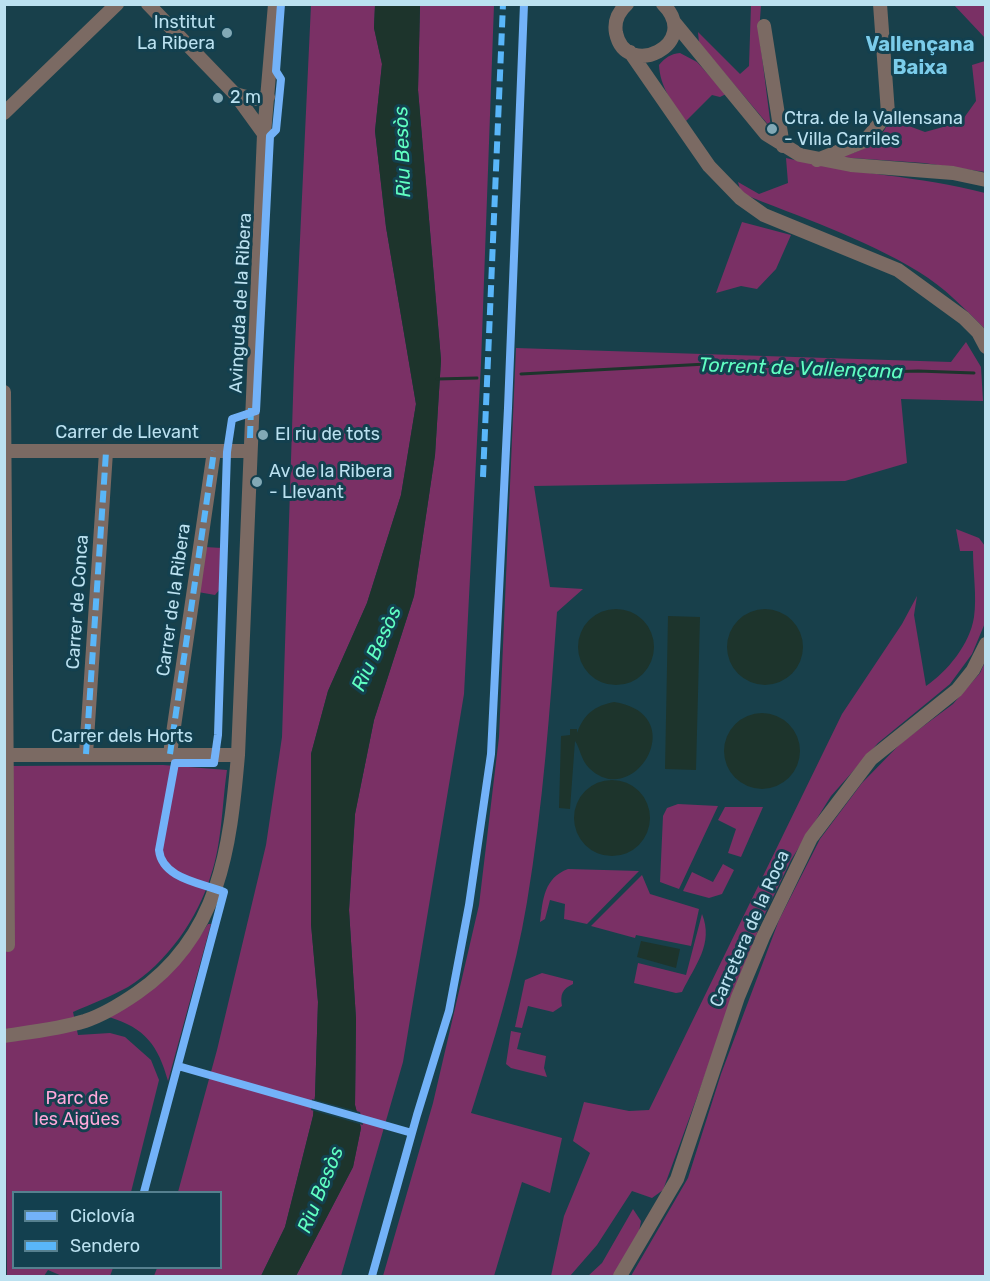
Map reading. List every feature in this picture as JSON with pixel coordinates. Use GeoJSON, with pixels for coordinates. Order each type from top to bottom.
{"type":"FeatureCollection","features":[{"type":"Feature","properties":{"kind":"street"},"geometry":{"type":"LineString","coordinates":[[4,113],[117,4]]}},
{"type":"Feature","properties":{"kind":"street"},"geometry":{"type":"LineString","coordinates":[[148,4],[235,94],[264,134]]}},
{"type":"Feature","properties":{"kind":"street","name":"Avinguda de la Ribera"},"geometry":{"type":"LineString","coordinates":[[4,1036],[85,1021],[109,1010],[156,979],[190,941],[217,889],[234,799],[238,755],[264,134],[275,4]]}},
{"type":"Feature","properties":{"kind":"street"},"geometry":{"type":"LineString","coordinates":[[627,4],[617,18],[616,31],[620,44],[630,52],[650,79],[657,94],[709,166],[740,198],[764,215],[898,270],[964,318],[978,332],[986,347]]}},
{"type":"Feature","properties":{"kind":"street"},"geometry":{"type":"LineString","coordinates":[[663,4],[674,22],[759,126],[783,146],[816,160],[953,173],[986,180]]}},
{"type":"Feature","properties":{"kind":"street"},"geometry":{"type":"LineString","coordinates":[[816,160],[865,141],[888,113],[880,4]]}},
{"type":"Feature","properties":{"kind":"street"},"geometry":{"type":"LineString","coordinates":[[630,52],[645,57],[652,55],[670,42],[674,22]]}},
{"type":"Feature","properties":{"kind":"street"},"geometry":{"type":"LineString","coordinates":[[764,26],[783,146]]}},
{"type":"Feature","properties":{"kind":"street"},"geometry":{"type":"LineString","coordinates":[[670,42],[697,50]]}},
{"type":"Feature","properties":{"kind":"street"},"geometry":{"type":"LineString","coordinates":[[650,79],[652,55]]}},
{"type":"Feature","properties":{"kind":"street"},"geometry":{"type":"LineString","coordinates":[[235,94],[254,99],[268,97]]}},
{"type":"Feature","properties":{"kind":"street"},"geometry":{"type":"LineString","coordinates":[[4,392],[8,945]]}},
{"type":"Feature","properties":{"kind":"street","name":"Carrer de Llevant"},"geometry":{"type":"LineString","coordinates":[[5,450],[250,451]]}},
{"type":"Feature","properties":{"kind":"street","name":"Carrer de la Ribera"},"geometry":{"type":"LineString","coordinates":[[170,754],[214,451]]}},
{"type":"Feature","properties":{"kind":"street","name":"Carrer de Conca"},"geometry":{"type":"LineString","coordinates":[[86,754],[106,452]]}},
{"type":"Feature","properties":{"kind":"street","name":"Carretera de la Roca"},"geometry":{"type":"LineString","coordinates":[[620,1276],[677,1179],[738,997],[763,937],[811,838],[871,759],[957,690],[973,670],[986,644]]}},
{"type":"Feature","properties":{"kind":"street","name":"Carrer dels Horts"},"geometry":{"type":"LineString","coordinates":[[6,755],[238,755]]}},
{"type":"Feature","properties":{"kind":"green space"},"geometry":{"type":"Polygon","coordinates":[[[311,5],[375,5],[374,28],[382,64],[375,131],[386,227],[416,404],[401,495],[367,603],[328,691],[311,754],[311,924],[318,1002],[313,1116],[285,1227],[261,1276],[154,1276],[157,1269],[222,1269],[222,1191],[178,1191],[217,1050],[266,845],[282,737],[294,367],[311,5]]]}},
{"type":"Feature","properties":{"kind":"green space"},"geometry":{"type":"Polygon","coordinates":[[[420,5],[494,5],[481,363],[464,694],[403,1062],[341,1276],[296,1276],[353,1167],[361,1128],[355,1105],[356,1019],[349,910],[355,814],[374,720],[414,596],[435,455],[441,360],[418,90],[420,5]]]}},
{"type":"Feature","properties":{"kind":"green space"},"geometry":{"type":"Polygon","coordinates":[[[751,5],[761,5],[759,33],[771,128],[699,43],[698,32],[740,74],[749,66],[751,5]]]}},
{"type":"Feature","properties":{"kind":"green space"},"geometry":{"type":"Polygon","coordinates":[[[954,5],[985,5],[985,38],[954,5]]]}},
{"type":"Feature","properties":{"kind":"green space"},"geometry":{"type":"Polygon","coordinates":[[[680,53],[697,62],[726,94],[720,97],[712,95],[686,121],[665,88],[659,65],[673,54],[680,53]]]}},
{"type":"Feature","properties":{"kind":"green space"},"geometry":{"type":"Polygon","coordinates":[[[985,61],[985,172],[924,163],[837,157],[869,146],[881,135],[890,119],[925,132],[961,122],[976,101],[972,65],[985,61]]]}},
{"type":"Feature","properties":{"kind":"green space"},"geometry":{"type":"Polygon","coordinates":[[[786,158],[985,193],[985,329],[937,284],[898,260],[854,238],[741,193],[738,182],[759,194],[788,183],[786,158]]]}},
{"type":"Feature","properties":{"kind":"green space"},"geometry":{"type":"Polygon","coordinates":[[[742,222],[791,235],[776,269],[757,289],[741,286],[716,293],[742,222]]]}},
{"type":"Feature","properties":{"kind":"green space"},"geometry":{"type":"Polygon","coordinates":[[[966,342],[981,367],[983,401],[901,399],[907,463],[845,481],[534,486],[550,587],[583,589],[557,612],[542,794],[527,902],[510,982],[471,1113],[562,1138],[550,1193],[522,1182],[494,1276],[383,1276],[433,1103],[479,905],[499,737],[516,348],[951,362],[966,342]]]}},
{"type":"Feature","properties":{"kind":"green space"},"geometry":{"type":"Polygon","coordinates":[[[956,529],[979,538],[985,546],[985,623],[972,654],[950,684],[878,743],[831,796],[791,860],[761,922],[663,1190],[652,1198],[632,1191],[597,1245],[570,1276],[551,1276],[564,1216],[590,1153],[573,1141],[584,1102],[629,1111],[649,1110],[842,714],[902,624],[917,596],[914,615],[926,686],[942,673],[963,647],[972,627],[975,609],[973,551],[960,551],[956,529]]]}},
{"type":"Feature","properties":{"kind":"green space"},"geometry":{"type":"Polygon","coordinates":[[[205,547],[222,548],[221,588],[215,595],[198,592],[205,547]]]}},
{"type":"Feature","properties":{"kind":"green space"},"geometry":{"type":"Polygon","coordinates":[[[985,662],[985,1276],[631,1276],[688,1178],[721,1074],[779,920],[820,839],[862,783],[902,742],[953,704],[980,673],[985,662]]]}},
{"type":"Feature","properties":{"kind":"green space","name":"Parc de les Aigües"},"geometry":{"type":"Polygon","coordinates":[[[163,765],[227,770],[215,863],[205,891],[189,923],[168,952],[142,977],[128,987],[73,1012],[78,1035],[110,1033],[125,1037],[151,1060],[159,1080],[131,1191],[12,1191],[12,1269],[113,1269],[110,1276],[62,1276],[48,1270],[44,1276],[7,1276],[4,891],[12,766],[163,765]]]}},
{"type":"Feature","properties":{"kind":"green space"},"geometry":{"type":"Polygon","coordinates":[[[678,804],[718,806],[679,889],[660,882],[663,816],[667,808],[678,804]]]}},
{"type":"Feature","properties":{"kind":"green space"},"geometry":{"type":"Polygon","coordinates":[[[725,807],[763,807],[741,857],[728,853],[736,829],[718,820],[725,807]]]}},
{"type":"Feature","properties":{"kind":"green space"},"geometry":{"type":"Polygon","coordinates":[[[723,864],[734,870],[722,894],[709,898],[683,891],[692,872],[713,882],[723,864]]]}},
{"type":"Feature","properties":{"kind":"green space"},"geometry":{"type":"Polygon","coordinates":[[[568,869],[639,871],[587,924],[564,919],[565,904],[550,900],[545,919],[540,922],[544,897],[549,884],[560,873],[568,869]]]}},
{"type":"Feature","properties":{"kind":"green space"},"geometry":{"type":"Polygon","coordinates":[[[642,875],[650,894],[699,909],[691,946],[636,935],[635,938],[591,926],[642,875]]]}},
{"type":"Feature","properties":{"kind":"green space"},"geometry":{"type":"Polygon","coordinates":[[[702,914],[706,935],[704,945],[682,992],[676,993],[634,983],[638,963],[686,975],[702,914]]]}},
{"type":"Feature","properties":{"kind":"green space"},"geometry":{"type":"Polygon","coordinates":[[[208,924],[211,924],[168,1081],[160,1057],[148,1040],[132,1027],[109,1017],[154,988],[165,978],[208,924]]]}},
{"type":"Feature","properties":{"kind":"green space"},"geometry":{"type":"Polygon","coordinates":[[[542,973],[573,981],[573,984],[563,993],[562,1006],[553,1012],[528,1006],[522,1028],[515,1027],[525,980],[542,973]]]}},
{"type":"Feature","properties":{"kind":"green space"},"geometry":{"type":"Polygon","coordinates":[[[511,1031],[521,1033],[517,1049],[546,1056],[544,1068],[547,1077],[511,1068],[506,1064],[511,1031]]]}},
{"type":"Feature","properties":{"kind":"green space"},"geometry":{"type":"Polygon","coordinates":[[[633,1209],[641,1221],[638,1237],[613,1276],[588,1276],[602,1263],[633,1209]]]}},
{"type":"Feature","properties":{"kind":"water","name":"Riu Besòs"},"geometry":{"type":"Polygon","coordinates":[[[375,5],[420,5],[418,90],[441,360],[435,455],[414,596],[374,720],[355,814],[349,910],[356,1019],[355,1105],[361,1128],[353,1167],[296,1276],[261,1276],[285,1227],[313,1116],[315,1096],[318,1002],[311,924],[311,754],[328,691],[367,603],[401,495],[416,404],[386,227],[375,131],[382,64],[374,28],[375,5]]]}},
{"type":"Feature","properties":{"kind":"water"},"geometry":{"type":"Polygon","coordinates":[[[616,609],[631,612],[643,620],[651,632],[654,647],[651,662],[643,674],[631,682],[616,685],[601,682],[589,674],[581,662],[578,647],[581,632],[589,620],[601,612],[616,609]]]}},
{"type":"Feature","properties":{"kind":"water"},"geometry":{"type":"Polygon","coordinates":[[[765,609],[780,612],[792,620],[800,632],[803,647],[800,662],[792,674],[780,682],[765,685],[750,682],[738,674],[730,662],[727,647],[730,632],[738,620],[750,612],[765,609]]]}},
{"type":"Feature","properties":{"kind":"water"},"geometry":{"type":"Polygon","coordinates":[[[668,616],[700,617],[696,770],[665,769],[668,616]]]}},
{"type":"Feature","properties":{"kind":"water"},"geometry":{"type":"Polygon","coordinates":[[[614,702],[637,710],[650,724],[653,740],[648,756],[638,770],[623,778],[606,778],[586,765],[575,741],[570,809],[559,808],[561,736],[570,735],[570,729],[577,729],[577,733],[591,712],[614,702]]]}},
{"type":"Feature","properties":{"kind":"water"},"geometry":{"type":"Polygon","coordinates":[[[762,713],[777,716],[789,724],[797,736],[800,751],[797,766],[789,778],[777,786],[762,789],[747,786],[735,778],[727,766],[724,751],[727,736],[735,724],[747,716],[762,713]]]}},
{"type":"Feature","properties":{"kind":"water"},"geometry":{"type":"Polygon","coordinates":[[[612,780],[627,783],[639,791],[647,803],[650,818],[647,833],[639,845],[627,853],[612,856],[597,853],[585,845],[577,833],[574,818],[577,803],[585,791],[597,783],[612,780]]]}},
{"type":"Feature","properties":{"kind":"water"},"geometry":{"type":"Polygon","coordinates":[[[641,941],[680,949],[676,968],[637,957],[641,941]]]}},
{"type":"Feature","properties":{"kind":"pier"},"geometry":{"type":"Polygon","coordinates":[[[312,1099],[360,1112],[363,1125],[311,1110],[312,1099]]]}},
{"type":"Feature","properties":{"kind":"waterway","name":"Torrent de Vallençana"},"geometry":{"type":"LineString","coordinates":[[521,374],[725,363],[851,373],[918,371],[974,373]]}},
{"type":"Feature","properties":{"kind":"waterway","name":"Torrent de Vallençana"},"geometry":{"type":"LineString","coordinates":[[437,379],[477,378]]}},
{"type":"Feature","properties":{"kind":"marked path"},"geometry":{"type":"LineString","coordinates":[[483,477],[503,4]]}},
{"type":"Feature","properties":{"kind":"marked path"},"geometry":{"type":"LineString","coordinates":[[250,438],[251,408]]}},
{"type":"Feature","properties":{"kind":"marked path"},"geometry":{"type":"LineString","coordinates":[[170,754],[214,451]]}},
{"type":"Feature","properties":{"kind":"marked path"},"geometry":{"type":"LineString","coordinates":[[86,754],[106,452]]}},
{"type":"Feature","properties":{"kind":"cycle path"},"geometry":{"type":"LineString","coordinates":[[144,1191],[224,892],[175,874],[167,868],[159,850],[175,763],[214,763],[218,735],[227,452],[232,419],[256,411],[270,136],[276,130],[281,79],[276,71],[281,4]]}},
{"type":"Feature","properties":{"kind":"cycle path"},"geometry":{"type":"LineString","coordinates":[[372,1276],[449,1011],[469,905],[491,754],[524,4]]}},
{"type":"Feature","properties":{"kind":"cycle path"},"geometry":{"type":"LineString","coordinates":[[178,1066],[412,1133]]}},
{"type":"Feature","properties":{"kind":"place","name":"Institut La Ribera"},"geometry":{"type":"Point","coordinates":[227,33]}},
{"type":"Feature","properties":{"kind":"place","name":"2 m"},"geometry":{"type":"Point","coordinates":[218,98]}},
{"type":"Feature","properties":{"kind":"place","name":"Ctra. de la Vallensana - Villa Carriles"},"geometry":{"type":"Point","coordinates":[772,129]}},
{"type":"Feature","properties":{"kind":"place","name":"El riu de tots"},"geometry":{"type":"Point","coordinates":[263,435]}},
{"type":"Feature","properties":{"kind":"place","name":"Av de la Ribera - Llevant"},"geometry":{"type":"Point","coordinates":[257,482]}},
{"type":"Feature","properties":{"kind":"district","name":"Vallençana Baixa"},"geometry":{"type":"Point","coordinates":[920,56]}}]}
